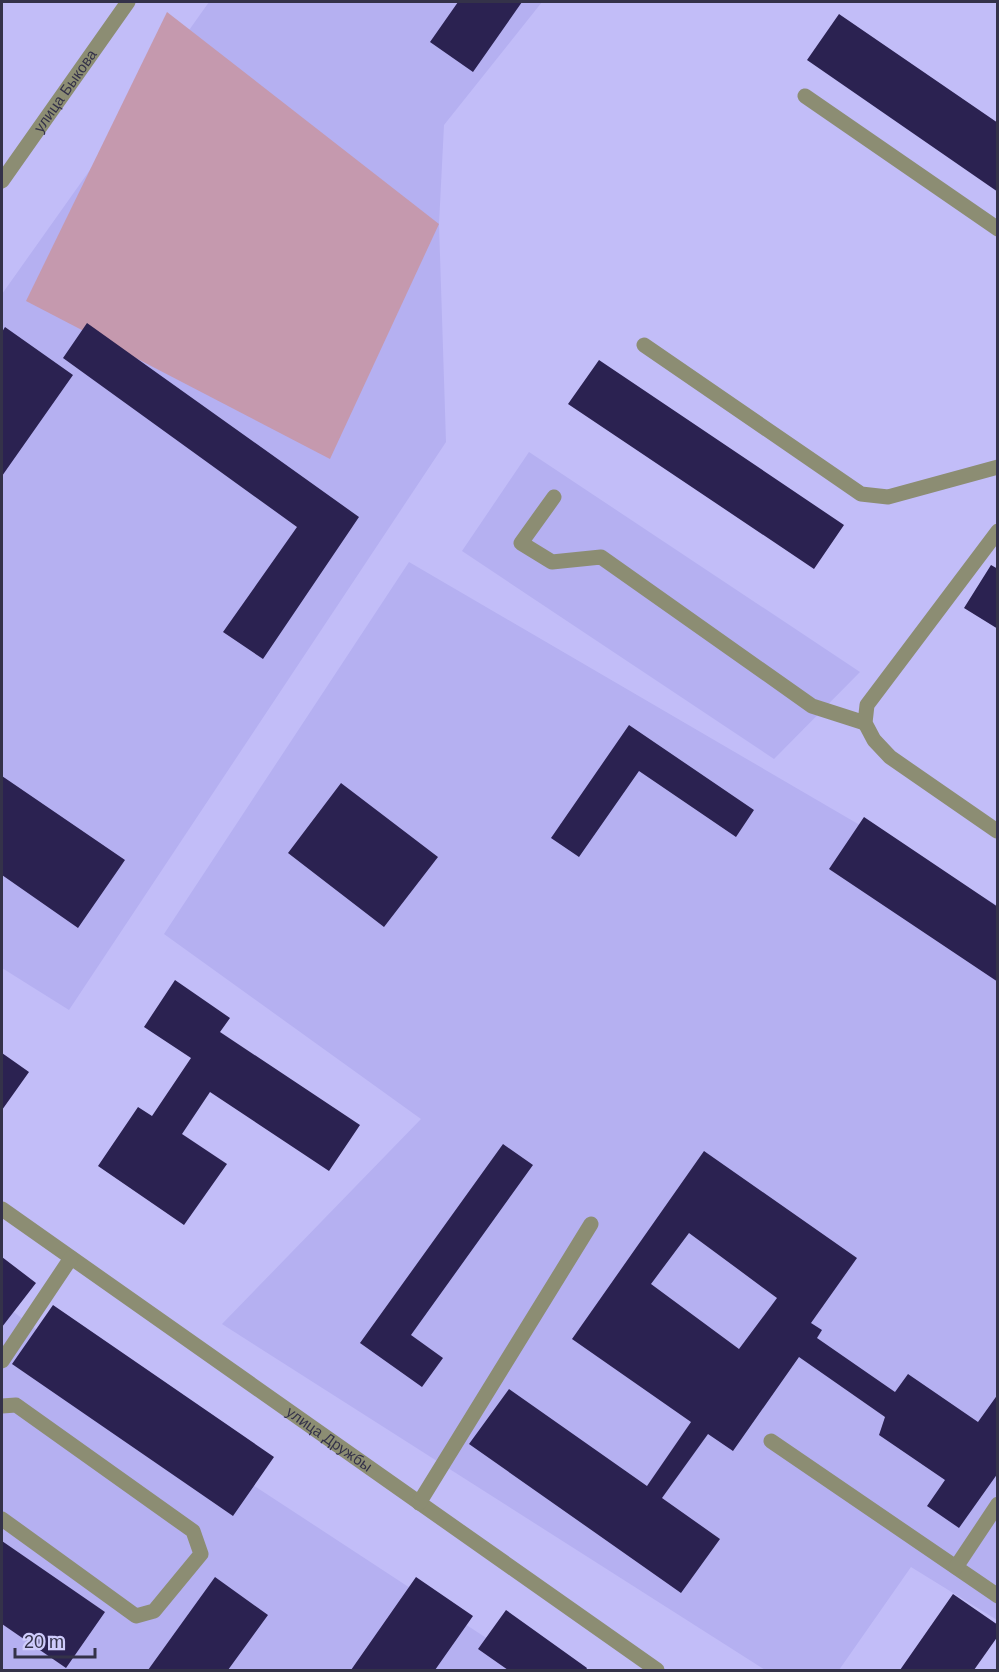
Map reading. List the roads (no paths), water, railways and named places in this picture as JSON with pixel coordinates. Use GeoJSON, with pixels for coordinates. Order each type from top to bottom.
{"type":"FeatureCollection","features":[{"type":"Feature","properties":{"kind":"street","name":"улица Быкова"},"geometry":{"type":"LineString","coordinates":[[2,182],[128,2]]}},
{"type":"Feature","properties":{"kind":"street"},"geometry":{"type":"LineString","coordinates":[[805,96],[998,229]]}},
{"type":"Feature","properties":{"kind":"street"},"geometry":{"type":"LineString","coordinates":[[644,345],[861,494],[888,497],[998,467]]}},
{"type":"Feature","properties":{"kind":"street"},"geometry":{"type":"LineString","coordinates":[[554,497],[521,543],[552,562],[600,557],[812,706],[865,723]]}},
{"type":"Feature","properties":{"kind":"street"},"geometry":{"type":"LineString","coordinates":[[997,831],[890,757],[874,740],[865,723],[867,705],[998,531]]}},
{"type":"Feature","properties":{"kind":"street","name":"улица Дружбы"},"geometry":{"type":"LineString","coordinates":[[2,1209],[657,1671]]}},
{"type":"Feature","properties":{"kind":"street"},"geometry":{"type":"LineString","coordinates":[[419,1503],[591,1224]]}},
{"type":"Feature","properties":{"kind":"street"},"geometry":{"type":"LineString","coordinates":[[2,1361],[71,1258]]}},
{"type":"Feature","properties":{"kind":"street"},"geometry":{"type":"LineString","coordinates":[[2,1406],[16,1405],[193,1531],[201,1554],[154,1611],[136,1616],[2,1520]]}},
{"type":"Feature","properties":{"kind":"street"},"geometry":{"type":"LineString","coordinates":[[771,1441],[998,1596]]}},
{"type":"Feature","properties":{"kind":"street"},"geometry":{"type":"LineString","coordinates":[[956,1567],[998,1504]]}}]}
